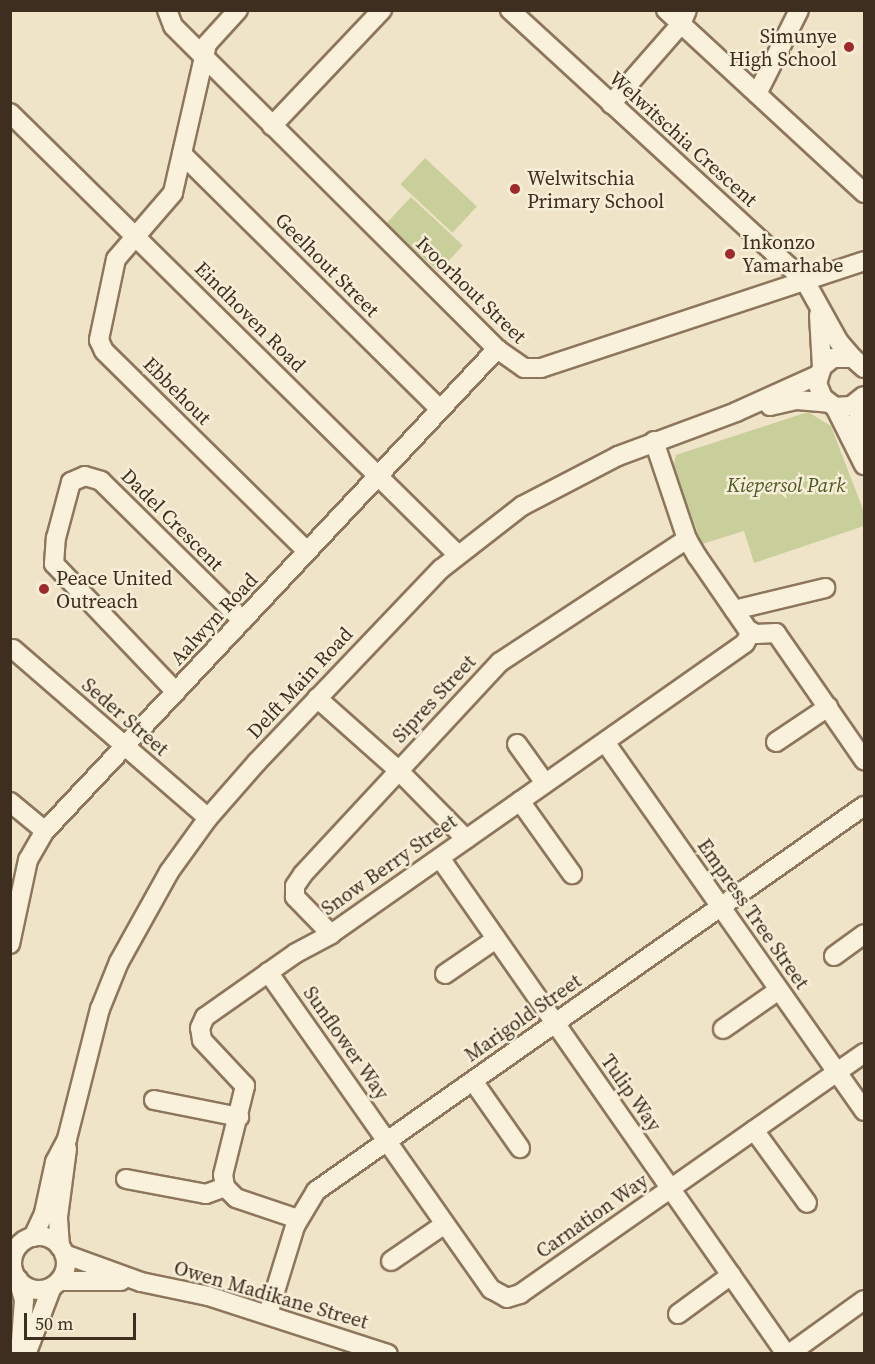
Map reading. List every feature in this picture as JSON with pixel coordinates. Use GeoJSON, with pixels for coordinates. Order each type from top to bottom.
{"type":"FeatureCollection","features":[{"type":"Feature","properties":{"kind":"street","name":"Ivoorhout Street"},"geometry":{"type":"LineString","coordinates":[[167,10],[173,26],[497,349],[518,365],[541,368],[864,261]]}},
{"type":"Feature","properties":{"kind":"street"},"geometry":{"type":"LineString","coordinates":[[135,236],[170,199],[207,44],[238,10]]}},
{"type":"Feature","properties":{"kind":"street"},"geometry":{"type":"LineString","coordinates":[[272,126],[382,10]]}},
{"type":"Feature","properties":{"kind":"street","name":"Welwitschia Crescent"},"geometry":{"type":"LineString","coordinates":[[510,10],[805,281],[818,306],[860,362]]}},
{"type":"Feature","properties":{"kind":"street"},"geometry":{"type":"LineString","coordinates":[[666,10],[684,17],[757,94],[864,194]]}},
{"type":"Feature","properties":{"kind":"street"},"geometry":{"type":"LineString","coordinates":[[757,94],[799,10]]}},
{"type":"Feature","properties":{"kind":"street"},"geometry":{"type":"LineString","coordinates":[[612,104],[684,17]]}},
{"type":"Feature","properties":{"kind":"street","name":"Eindhoven Road"},"geometry":{"type":"LineString","coordinates":[[10,113],[457,554]]}},
{"type":"Feature","properties":{"kind":"street","name":"Geelhout Street"},"geometry":{"type":"LineString","coordinates":[[182,154],[440,409]]}},
{"type":"Feature","properties":{"kind":"street","name":"Ebbehout"},"geometry":{"type":"LineString","coordinates":[[135,236],[114,262],[98,335],[100,346],[308,551]]}},
{"type":"Feature","properties":{"kind":"street","name":"Welwitschia Crescent"},"geometry":{"type":"LineString","coordinates":[[818,306],[819,391],[832,405],[863,460]]}},
{"type":"Feature","properties":{"kind":"street","name":"Aalwyn Road"},"geometry":{"type":"LineString","coordinates":[[10,944],[28,860],[45,831],[497,349]]}},
{"type":"Feature","properties":{"kind":"street","name":"Delft Main Road"},"geometry":{"type":"LineString","coordinates":[[62,1251],[58,1217],[67,1165],[67,1138],[88,1048],[119,963],[163,881],[208,818],[317,698],[457,554],[522,506],[654,441],[736,412],[820,371],[833,358],[860,362]]}},
{"type":"Feature","properties":{"kind":"street"},"geometry":{"type":"LineString","coordinates":[[832,405],[851,406],[864,397]]}},
{"type":"Feature","properties":{"kind":"street"},"geometry":{"type":"LineString","coordinates":[[863,460],[858,420],[864,397]]}},
{"type":"Feature","properties":{"kind":"street","name":"Delft Main Road"},"geometry":{"type":"LineString","coordinates":[[736,412],[796,400],[832,405]]}},
{"type":"Feature","properties":{"kind":"street"},"geometry":{"type":"LineString","coordinates":[[654,441],[687,539],[751,632],[776,633]]}},
{"type":"Feature","properties":{"kind":"street","name":"Dadel Crescent"},"geometry":{"type":"LineString","coordinates":[[176,692],[54,564],[65,492],[70,483],[86,476],[101,482],[243,621]]}},
{"type":"Feature","properties":{"kind":"street","name":"Sipres Street"},"geometry":{"type":"LineString","coordinates":[[331,934],[298,903],[295,886],[398,770],[517,649],[687,539]]}},
{"type":"Feature","properties":{"kind":"street"},"geometry":{"type":"LineString","coordinates":[[734,610],[825,588]]}},
{"type":"Feature","properties":{"kind":"street"},"geometry":{"type":"LineString","coordinates":[[776,600],[776,633],[864,760]]}},
{"type":"Feature","properties":{"kind":"street","name":"Snow Berry Street"},"geometry":{"type":"LineString","coordinates":[[225,1187],[223,1176],[246,1091],[243,1081],[206,1044],[200,1028],[209,1013],[268,972],[331,934],[745,644],[751,632]]}},
{"type":"Feature","properties":{"kind":"street","name":"Seder Street"},"geometry":{"type":"LineString","coordinates":[[13,649],[124,748],[208,818]]}},
{"type":"Feature","properties":{"kind":"street"},"geometry":{"type":"LineString","coordinates":[[317,698],[398,770],[466,839]]}},
{"type":"Feature","properties":{"kind":"street"},"geometry":{"type":"LineString","coordinates":[[776,742],[828,707]]}},
{"type":"Feature","properties":{"kind":"street","name":"Empress Tree Street"},"geometry":{"type":"LineString","coordinates":[[605,742],[864,1111]]}},
{"type":"Feature","properties":{"kind":"street"},"geometry":{"type":"LineString","coordinates":[[517,744],[545,783]]}},
{"type":"Feature","properties":{"kind":"street"},"geometry":{"type":"LineString","coordinates":[[520,801],[572,874]]}},
{"type":"Feature","properties":{"kind":"street"},"geometry":{"type":"LineString","coordinates":[[10,802],[45,831]]}},
{"type":"Feature","properties":{"kind":"street","name":"Marigold Street"},"geometry":{"type":"LineString","coordinates":[[268,1314],[297,1219],[316,1191],[864,806]]}},
{"type":"Feature","properties":{"kind":"street","name":"Tulip Way"},"geometry":{"type":"LineString","coordinates":[[440,858],[787,1353]]}},
{"type":"Feature","properties":{"kind":"street"},"geometry":{"type":"LineString","coordinates":[[834,956],[864,934]]}},
{"type":"Feature","properties":{"kind":"street"},"geometry":{"type":"LineString","coordinates":[[445,974],[496,939]]}},
{"type":"Feature","properties":{"kind":"street","name":"Sunflower Way"},"geometry":{"type":"LineString","coordinates":[[268,972],[387,1141]]}},
{"type":"Feature","properties":{"kind":"street"},"geometry":{"type":"LineString","coordinates":[[723,1029],[779,990]]}},
{"type":"Feature","properties":{"kind":"street","name":"Carnation Way"},"geometry":{"type":"LineString","coordinates":[[387,1141],[491,1289],[501,1297],[514,1297],[864,1053]]}},
{"type":"Feature","properties":{"kind":"street"},"geometry":{"type":"LineString","coordinates":[[473,1081],[520,1148]]}},
{"type":"Feature","properties":{"kind":"street"},"geometry":{"type":"LineString","coordinates":[[153,1100],[239,1117]]}},
{"type":"Feature","properties":{"kind":"street"},"geometry":{"type":"LineString","coordinates":[[754,1130],[807,1203]]}},
{"type":"Feature","properties":{"kind":"street","name":"Delft Main Road"},"geometry":{"type":"LineString","coordinates":[[22,1241],[44,1213],[55,1162],[67,1138]]}},
{"type":"Feature","properties":{"kind":"street"},"geometry":{"type":"LineString","coordinates":[[126,1179],[206,1194],[225,1187],[236,1198],[297,1219]]}},
{"type":"Feature","properties":{"kind":"street"},"geometry":{"type":"LineString","coordinates":[[391,1261],[445,1224]]}},
{"type":"Feature","properties":{"kind":"street"},"geometry":{"type":"LineString","coordinates":[[20,1353],[24,1300],[14,1274],[13,1256],[22,1241],[48,1238],[62,1251],[64,1273],[55,1284],[27,1353]]}},
{"type":"Feature","properties":{"kind":"street","name":"Owen Madikane Street"},"geometry":{"type":"LineString","coordinates":[[62,1251],[141,1282],[208,1296],[388,1353]]}},
{"type":"Feature","properties":{"kind":"street"},"geometry":{"type":"LineString","coordinates":[[14,1274],[33,1289],[55,1284]]}},
{"type":"Feature","properties":{"kind":"street"},"geometry":{"type":"LineString","coordinates":[[678,1314],[731,1275]]}},
{"type":"Feature","properties":{"kind":"street","name":"Owen Madikane Street"},"geometry":{"type":"LineString","coordinates":[[55,1284],[141,1282]]}},
{"type":"Feature","properties":{"kind":"street"},"geometry":{"type":"LineString","coordinates":[[787,1353],[864,1300]]}},
{"type":"Feature","properties":{"kind":"green space"},"geometry":{"type":"Polygon","coordinates":[[[425,158],[477,206],[452,233],[400,184],[425,158]]]}},
{"type":"Feature","properties":{"kind":"green space"},"geometry":{"type":"Polygon","coordinates":[[[411,197],[463,245],[438,272],[386,223],[411,197]]]}},
{"type":"Feature","properties":{"kind":"green space","name":"Kiepersol Park"},"geometry":{"type":"Polygon","coordinates":[[[808,412],[831,426],[864,512],[864,526],[754,563],[744,531],[702,544],[673,467],[676,455],[808,412]]]}},
{"type":"Feature","properties":{"kind":"place","name":"Simunye High School"},"geometry":{"type":"Point","coordinates":[849,47]}},
{"type":"Feature","properties":{"kind":"place","name":"Welwitschia Primary School"},"geometry":{"type":"Point","coordinates":[515,189]}},
{"type":"Feature","properties":{"kind":"place","name":"Inkonzo Yamarhabe"},"geometry":{"type":"Point","coordinates":[730,254]}},
{"type":"Feature","properties":{"kind":"place","name":"Peace United Outreach"},"geometry":{"type":"Point","coordinates":[44,589]}}]}
